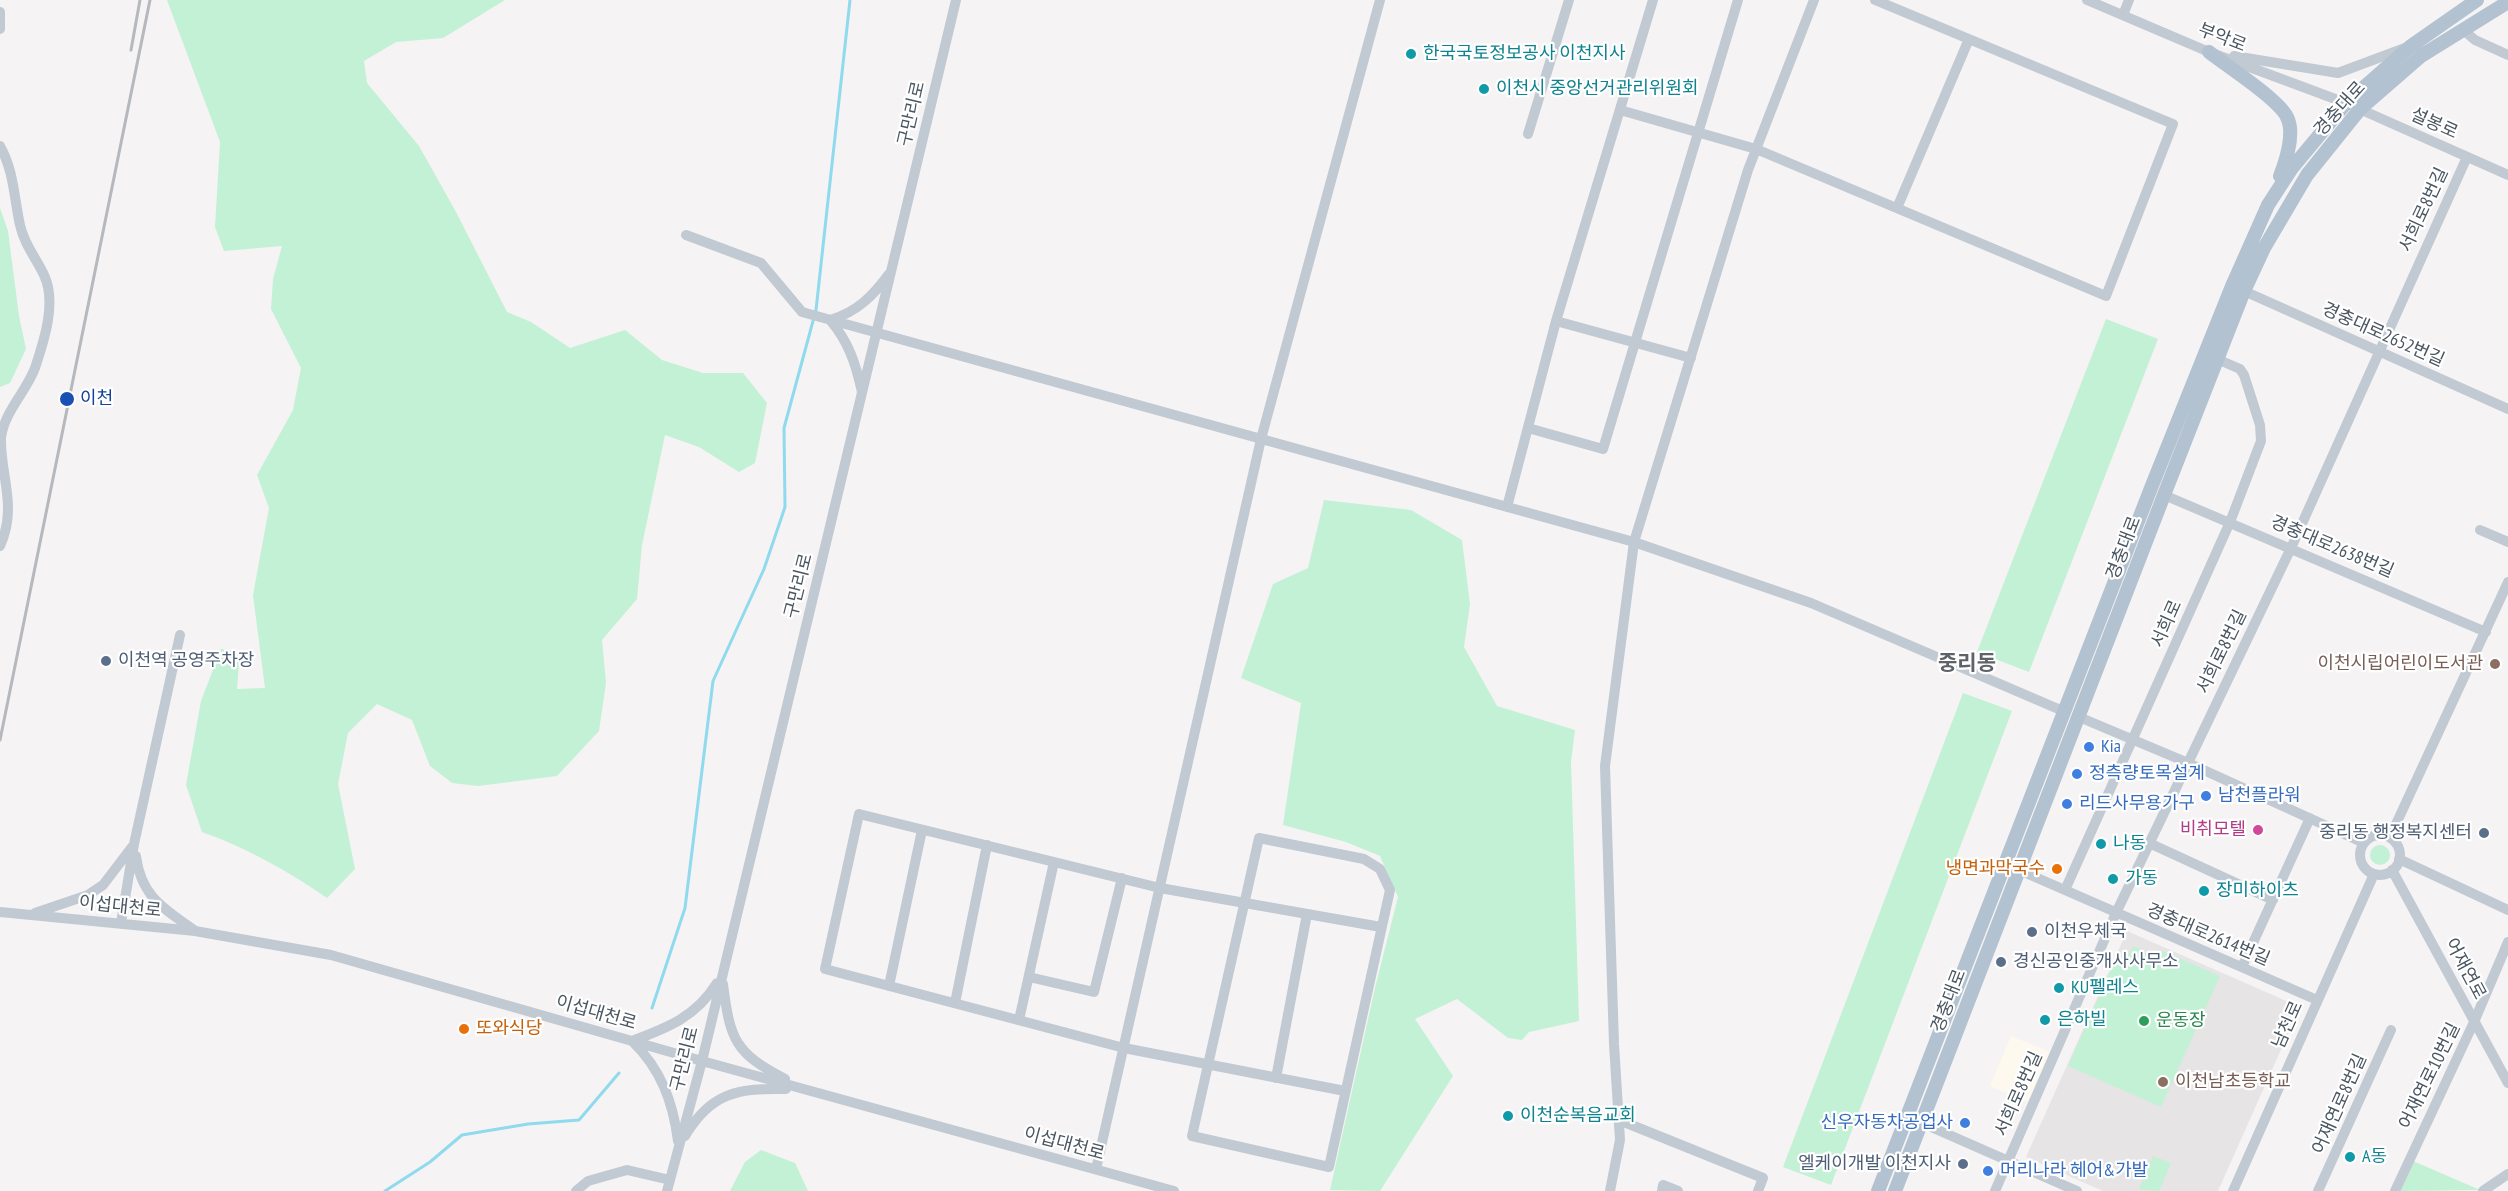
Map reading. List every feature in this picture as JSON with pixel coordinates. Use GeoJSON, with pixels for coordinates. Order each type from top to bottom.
{"type":"FeatureCollection","features":[{"type":"Feature","properties":{"kind":"main road","name":"경충대로"},"geometry":{"type":"LineString","coordinates":[[1878,1191],[2063,711],[2232,286],[2268,205],[2292,168],[2346,103],[2411,46],[2473,1]]}},
{"type":"Feature","properties":{"kind":"main road","name":"경충대로"},"geometry":{"type":"LineString","coordinates":[[1895,1191],[2163,495],[2244,291],[2269,239],[2307,174],[2360,109],[2399,73],[2462,29],[2508,2]]}},
{"type":"Feature","properties":{"kind":"main road"},"geometry":{"type":"LineString","coordinates":[[2209,52],[2277,105],[2288,118],[2289,135],[2285,162],[2268,205]]}},
{"type":"Feature","properties":{"kind":"main road"},"geometry":{"type":"LineString","coordinates":[[2063,711],[2079,717]]}},
{"type":"Feature","properties":{"kind":"street","name":"구만리로"},"geometry":{"type":"LineString","coordinates":[[576,1191],[588,1181],[627,1170],[669,1185],[702,1061],[956,0]]}},
{"type":"Feature","properties":{"kind":"street"},"geometry":{"type":"LineString","coordinates":[[1096,1169],[1262,439],[1380,0]]}},
{"type":"Feature","properties":{"kind":"street"},"geometry":{"type":"LineString","coordinates":[[1527,134],[1569,0]]}},
{"type":"Feature","properties":{"kind":"street"},"geometry":{"type":"LineString","coordinates":[[1507,507],[1556,321],[1653,0]]}},
{"type":"Feature","properties":{"kind":"street"},"geometry":{"type":"LineString","coordinates":[[1527,428],[1603,449],[1738,0]]}},
{"type":"Feature","properties":{"kind":"street"},"geometry":{"type":"LineString","coordinates":[[1610,1191],[1620,1140],[1605,766],[1634,542],[1756,149],[1814,0]]}},
{"type":"Feature","properties":{"kind":"street"},"geometry":{"type":"LineString","coordinates":[[1620,110],[1756,149],[2106,296],[2173,124],[1875,0]]}},
{"type":"Feature","properties":{"kind":"street","name":"부악로"},"geometry":{"type":"LineString","coordinates":[[2087,0],[2209,52],[2346,103]]}},
{"type":"Feature","properties":{"kind":"street"},"geometry":{"type":"LineString","coordinates":[[2123,15],[2129,0]]}},
{"type":"Feature","properties":{"kind":"street"},"geometry":{"type":"LineString","coordinates":[[0,12],[0,29]]}},
{"type":"Feature","properties":{"kind":"street"},"geometry":{"type":"LineString","coordinates":[[2462,29],[2475,40],[2508,55]]}},
{"type":"Feature","properties":{"kind":"street"},"geometry":{"type":"LineString","coordinates":[[1897,208],[1969,39]]}},
{"type":"Feature","properties":{"kind":"street"},"geometry":{"type":"LineString","coordinates":[[2209,52],[2338,72],[2411,46]]}},
{"type":"Feature","properties":{"kind":"street","name":"설봉로"},"geometry":{"type":"LineString","coordinates":[[2346,103],[2508,175]]}},
{"type":"Feature","properties":{"kind":"street"},"geometry":{"type":"LineString","coordinates":[[0,146],[9,163],[21,228],[48,284],[50,296],[34,371],[4,425],[1,437],[9,506],[8,519],[0,546]]}},
{"type":"Feature","properties":{"kind":"street","name":"서희로8번길"},"geometry":{"type":"LineString","coordinates":[[1995,1191],[2116,913],[2290,548],[2467,157]]}},
{"type":"Feature","properties":{"kind":"street"},"geometry":{"type":"LineString","coordinates":[[686,235],[760,263],[797,310],[802,312],[1634,542],[1811,603],[2063,711]]}},
{"type":"Feature","properties":{"kind":"street"},"geometry":{"type":"LineString","coordinates":[[830,320],[846,315],[875,294],[892,269]]}},
{"type":"Feature","properties":{"kind":"street","name":"경충대로2652번길"},"geometry":{"type":"LineString","coordinates":[[2244,291],[2508,408]]}},
{"type":"Feature","properties":{"kind":"street"},"geometry":{"type":"LineString","coordinates":[[830,320],[842,333],[850,349],[862,396]]}},
{"type":"Feature","properties":{"kind":"street"},"geometry":{"type":"LineString","coordinates":[[1556,321],[1691,358]]}},
{"type":"Feature","properties":{"kind":"street"},"geometry":{"type":"LineString","coordinates":[[2217,359],[2240,369],[2244,375],[2262,431],[2230,522]]}},
{"type":"Feature","properties":{"kind":"street","name":"경충대로2638번길"},"geometry":{"type":"LineString","coordinates":[[2163,495],[2486,632]]}},
{"type":"Feature","properties":{"kind":"street","name":"서희로"},"geometry":{"type":"LineString","coordinates":[[2065,890],[2230,522]]}},
{"type":"Feature","properties":{"kind":"street"},"geometry":{"type":"LineString","coordinates":[[2480,530],[2508,542]]}},
{"type":"Feature","properties":{"kind":"street"},"geometry":{"type":"LineString","coordinates":[[2390,837],[2508,582]]}},
{"type":"Feature","properties":{"kind":"street"},"geometry":{"type":"LineString","coordinates":[[121,923],[134,844],[180,635]]}},
{"type":"Feature","properties":{"kind":"street"},"geometry":{"type":"LineString","coordinates":[[2079,717],[2134,739],[2364,843]]}},
{"type":"Feature","properties":{"kind":"street"},"geometry":{"type":"LineString","coordinates":[[1345,1091],[1124,1048],[825,969],[859,814],[1160,888],[1381,927]]}},
{"type":"Feature","properties":{"kind":"street"},"geometry":{"type":"LineString","coordinates":[[2242,968],[2310,818]]}},
{"type":"Feature","properties":{"kind":"street"},"geometry":{"type":"LineString","coordinates":[[889,986],[922,830]]}},
{"type":"Feature","properties":{"kind":"street"},"geometry":{"type":"LineString","coordinates":[[2376,835],[2390,837],[2398,846],[2399,859],[2392,870],[2374,874],[2361,861],[2360,854],[2364,843],[2376,835]]}},
{"type":"Feature","properties":{"kind":"street"},"geometry":{"type":"LineString","coordinates":[[1259,838],[1364,859],[1380,869],[1390,890],[1381,927],[1329,1167],[1192,1136],[1206,1064],[1259,838]]}},
{"type":"Feature","properties":{"kind":"street"},"geometry":{"type":"LineString","coordinates":[[2149,843],[2273,900]]}},
{"type":"Feature","properties":{"kind":"street"},"geometry":{"type":"LineString","coordinates":[[30,914],[88,895],[104,885],[134,844]]}},
{"type":"Feature","properties":{"kind":"street"},"geometry":{"type":"LineString","coordinates":[[134,844],[138,874],[150,897],[195,931]]}},
{"type":"Feature","properties":{"kind":"street"},"geometry":{"type":"LineString","coordinates":[[955,1003],[987,845]]}},
{"type":"Feature","properties":{"kind":"street"},"geometry":{"type":"LineString","coordinates":[[2399,859],[2508,910]]}},
{"type":"Feature","properties":{"kind":"street"},"geometry":{"type":"LineString","coordinates":[[1019,1020],[1054,862]]}},
{"type":"Feature","properties":{"kind":"street","name":"경충대로2614번길"},"geometry":{"type":"LineString","coordinates":[[2019,870],[2317,1000]]}},
{"type":"Feature","properties":{"kind":"street","name":"어재연로"},"geometry":{"type":"LineString","coordinates":[[2392,870],[2508,1083]]}},
{"type":"Feature","properties":{"kind":"street","name":"남천로"},"geometry":{"type":"LineString","coordinates":[[2233,1191],[2374,874]]}},
{"type":"Feature","properties":{"kind":"street"},"geometry":{"type":"LineString","coordinates":[[1029,977],[1094,992],[1122,878]]}},
{"type":"Feature","properties":{"kind":"street","name":"이섭대천로"},"geometry":{"type":"LineString","coordinates":[[0,912],[195,931],[331,955],[702,1061],[1174,1191]]}},
{"type":"Feature","properties":{"kind":"street"},"geometry":{"type":"LineString","coordinates":[[1276,1078],[1307,914]]}},
{"type":"Feature","properties":{"kind":"street","name":"어재연로10번길"},"geometry":{"type":"LineString","coordinates":[[2395,1191],[2474,1022],[2508,942]]}},
{"type":"Feature","properties":{"kind":"street"},"geometry":{"type":"LineString","coordinates":[[679,1147],[675,1115],[666,1091],[657,1071],[632,1041],[676,1024],[691,1014],[706,1001],[722,976]]}},
{"type":"Feature","properties":{"kind":"street"},"geometry":{"type":"LineString","coordinates":[[722,976],[727,1013],[733,1034],[742,1050],[755,1064],[804,1089]]}},
{"type":"Feature","properties":{"kind":"street","name":"어재연로8번길"},"geometry":{"type":"LineString","coordinates":[[2318,1191],[2391,1030]]}},
{"type":"Feature","properties":{"kind":"street"},"geometry":{"type":"LineString","coordinates":[[679,1147],[695,1119],[712,1103],[727,1095],[751,1088],[804,1089]]}},
{"type":"Feature","properties":{"kind":"street"},"geometry":{"type":"LineString","coordinates":[[1619,1120],[1763,1178],[1758,1191]]}},
{"type":"Feature","properties":{"kind":"street"},"geometry":{"type":"LineString","coordinates":[[1922,1123],[2077,1191]]}},
{"type":"Feature","properties":{"kind":"street"},"geometry":{"type":"LineString","coordinates":[[2484,1190],[2508,1174]]}},
{"type":"Feature","properties":{"kind":"street"},"geometry":{"type":"LineString","coordinates":[[1662,1191],[1664,1185],[1678,1191]]}},
{"type":"Feature","properties":{"kind":"shaded area","name":"이천남초등학교"},"geometry":{"type":"Polygon","coordinates":[[[2127,931],[2300,1007],[2218,1191],[2103,1191],[2026,1157],[2127,931]]]}},
{"type":"Feature","properties":{"kind":"shaded area"},"geometry":{"type":"Polygon","coordinates":[[[2011,1036],[2050,1052],[2028,1102],[1990,1086],[2011,1036]]]}},
{"type":"Feature","properties":{"kind":"green space"},"geometry":{"type":"Polygon","coordinates":[[[167,0],[505,0],[443,38],[396,42],[364,61],[367,83],[419,146],[507,312],[531,322],[570,348],[625,330],[662,360],[703,373],[743,373],[767,403],[755,463],[739,472],[699,447],[665,435],[642,545],[637,599],[602,640],[606,683],[599,731],[557,776],[478,786],[452,783],[430,766],[412,720],[377,704],[348,733],[338,784],[355,869],[327,898],[267,861],[202,832],[186,785],[201,701],[221,649],[240,652],[237,689],[265,688],[253,595],[269,508],[257,475],[293,410],[301,368],[271,309],[273,279],[282,246],[224,251],[215,227],[220,142],[167,0]]]}},
{"type":"Feature","properties":{"kind":"green space"},"geometry":{"type":"Polygon","coordinates":[[[0,208],[8,231],[19,316],[26,349],[10,383],[0,387],[0,208]]]}},
{"type":"Feature","properties":{"kind":"green space"},"geometry":{"type":"Polygon","coordinates":[[[2106,319],[2158,339],[2029,672],[1977,652],[2106,319]]]}},
{"type":"Feature","properties":{"kind":"green space"},"geometry":{"type":"Polygon","coordinates":[[[1324,500],[1411,510],[1462,540],[1470,604],[1464,647],[1497,706],[1575,730],[1571,762],[1579,1021],[1529,1032],[1522,1040],[1508,1038],[1457,999],[1415,1019],[1453,1076],[1380,1191],[1330,1190],[1375,988],[1398,897],[1380,856],[1346,842],[1283,825],[1301,703],[1241,678],[1273,584],[1308,568],[1324,500]]]}},
{"type":"Feature","properties":{"kind":"green space"},"geometry":{"type":"Polygon","coordinates":[[[1963,693],[2012,711],[1831,1185],[1783,1167],[1963,693]]]}},
{"type":"Feature","properties":{"kind":"green space"},"geometry":{"type":"Polygon","coordinates":[[[2380,845],[2387,848],[2390,855],[2387,862],[2380,865],[2373,862],[2370,855],[2373,848],[2380,845]]]}},
{"type":"Feature","properties":{"kind":"green space","name":"운동장"},"geometry":{"type":"Polygon","coordinates":[[[2133,946],[2159,958],[2163,951],[2220,976],[2161,1107],[2068,1066],[2116,958],[2126,962],[2133,946]]]}},
{"type":"Feature","properties":{"kind":"green space"},"geometry":{"type":"Polygon","coordinates":[[[761,1150],[795,1163],[808,1191],[730,1191],[745,1162],[761,1150]]]}},
{"type":"Feature","properties":{"kind":"green space"},"geometry":{"type":"Polygon","coordinates":[[[2153,1156],[2171,1163],[2159,1191],[2139,1189],[2153,1156]]]}},
{"type":"Feature","properties":{"kind":"green space"},"geometry":{"type":"Polygon","coordinates":[[[2413,1161],[2480,1190],[2400,1191],[2413,1161]]]}},
{"type":"Feature","properties":{"kind":"waterway"},"geometry":{"type":"LineString","coordinates":[[652,1008],[685,908],[713,681],[764,569],[785,507],[784,428],[816,310],[850,0]]}},
{"type":"Feature","properties":{"kind":"waterway"},"geometry":{"type":"LineString","coordinates":[[385,1191],[430,1162],[462,1135],[528,1124],[579,1120],[619,1073]]}},
{"type":"Feature","properties":{"kind":"railway"},"geometry":{"type":"LineString","coordinates":[[131,50],[140,0]]}},
{"type":"Feature","properties":{"kind":"railway"},"geometry":{"type":"LineString","coordinates":[[0,740],[150,0]]}},
{"type":"Feature","properties":{"kind":"place","name":"한국국토정보공사 이천지사"},"geometry":{"type":"Point","coordinates":[1411,54]}},
{"type":"Feature","properties":{"kind":"place","name":"이천시 중앙선거관리위원회"},"geometry":{"type":"Point","coordinates":[1484,89]}},
{"type":"Feature","properties":{"kind":"place","name":"이천"},"geometry":{"type":"Point","coordinates":[67,399]}},
{"type":"Feature","properties":{"kind":"place","name":"이천역 공영주차장"},"geometry":{"type":"Point","coordinates":[106,661]}},
{"type":"Feature","properties":{"kind":"place","name":"이천시립어린이도서관"},"geometry":{"type":"Point","coordinates":[2495,664]}},
{"type":"Feature","properties":{"kind":"place","name":"Kia"},"geometry":{"type":"Point","coordinates":[2089,747]}},
{"type":"Feature","properties":{"kind":"place","name":"정측량토목설계"},"geometry":{"type":"Point","coordinates":[2077,774]}},
{"type":"Feature","properties":{"kind":"place","name":"남천플라워"},"geometry":{"type":"Point","coordinates":[2206,796]}},
{"type":"Feature","properties":{"kind":"place","name":"리드사무용가구"},"geometry":{"type":"Point","coordinates":[2067,804]}},
{"type":"Feature","properties":{"kind":"place","name":"비취모텔"},"geometry":{"type":"Point","coordinates":[2258,830]}},
{"type":"Feature","properties":{"kind":"place","name":"중리동 행정복지센터"},"geometry":{"type":"Point","coordinates":[2484,833]}},
{"type":"Feature","properties":{"kind":"place","name":"나동"},"geometry":{"type":"Point","coordinates":[2101,844]}},
{"type":"Feature","properties":{"kind":"place","name":"냉면과막국수"},"geometry":{"type":"Point","coordinates":[2057,869]}},
{"type":"Feature","properties":{"kind":"place","name":"가동"},"geometry":{"type":"Point","coordinates":[2113,879]}},
{"type":"Feature","properties":{"kind":"place","name":"장미하이츠"},"geometry":{"type":"Point","coordinates":[2204,891]}},
{"type":"Feature","properties":{"kind":"place","name":"이천우체국"},"geometry":{"type":"Point","coordinates":[2032,932]}},
{"type":"Feature","properties":{"kind":"place","name":"경신공인중개사사무소"},"geometry":{"type":"Point","coordinates":[2001,962]}},
{"type":"Feature","properties":{"kind":"place","name":"KU펠레스"},"geometry":{"type":"Point","coordinates":[2059,988]}},
{"type":"Feature","properties":{"kind":"place","name":"은하빌"},"geometry":{"type":"Point","coordinates":[2045,1020]}},
{"type":"Feature","properties":{"kind":"place","name":"운동장"},"geometry":{"type":"Point","coordinates":[2144,1021]}},
{"type":"Feature","properties":{"kind":"place","name":"또와식당"},"geometry":{"type":"Point","coordinates":[464,1029]}},
{"type":"Feature","properties":{"kind":"place","name":"이천남초등학교"},"geometry":{"type":"Point","coordinates":[2163,1082]}},
{"type":"Feature","properties":{"kind":"place","name":"이천순복음교회"},"geometry":{"type":"Point","coordinates":[1508,1116]}},
{"type":"Feature","properties":{"kind":"place","name":"신우자동차공업사"},"geometry":{"type":"Point","coordinates":[1965,1123]}},
{"type":"Feature","properties":{"kind":"place","name":"A동"},"geometry":{"type":"Point","coordinates":[2350,1157]}},
{"type":"Feature","properties":{"kind":"place","name":"엘케이개발 이천지사"},"geometry":{"type":"Point","coordinates":[1963,1164]}},
{"type":"Feature","properties":{"kind":"place","name":"머리나라 헤어&가발"},"geometry":{"type":"Point","coordinates":[1988,1171]}},
{"type":"Feature","properties":{"kind":"district","name":"중리동"},"geometry":{"type":"Point","coordinates":[1967,664]}}]}
